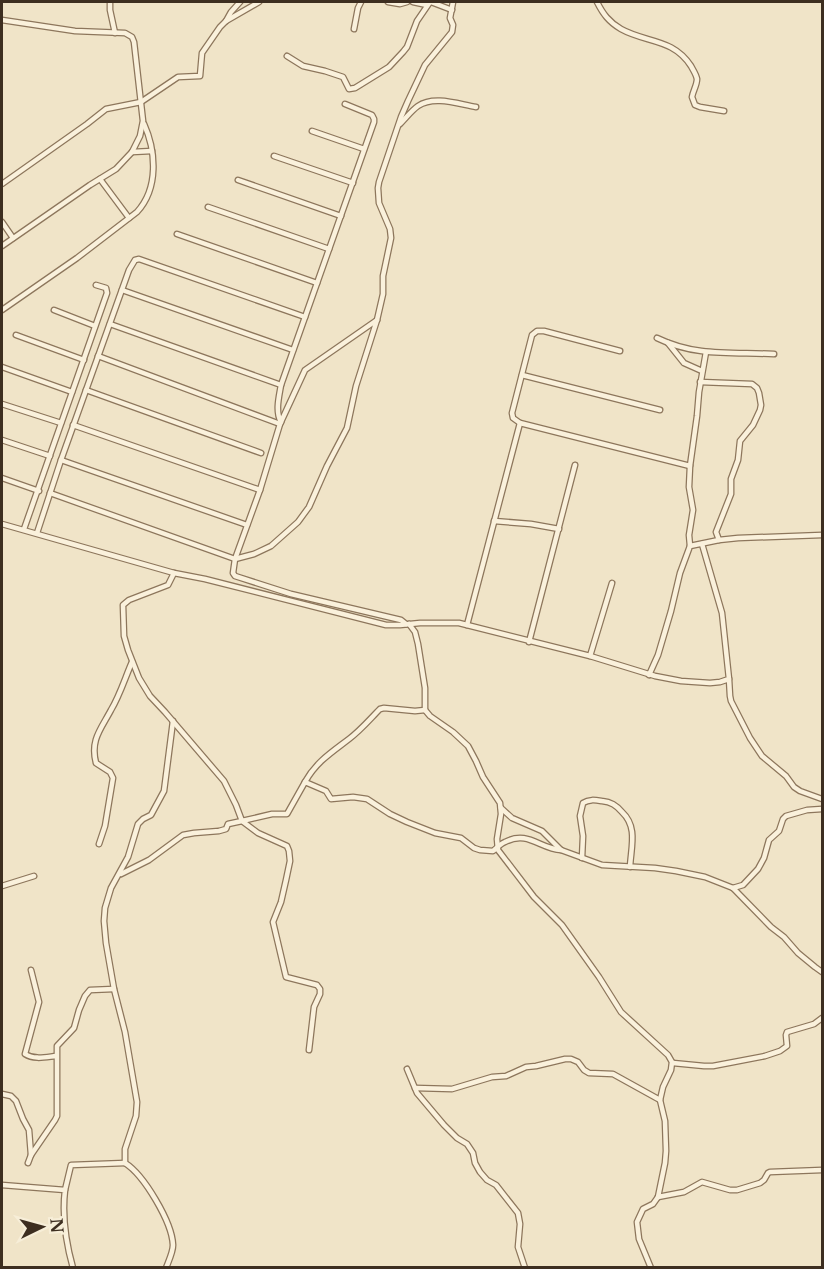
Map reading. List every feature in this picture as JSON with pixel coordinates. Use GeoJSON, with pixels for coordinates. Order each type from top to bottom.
{"type":"FeatureCollection","features":[{"type":"Feature","properties":{"kind":"street"},"geometry":{"type":"LineString","coordinates":[[110,2],[115,33]]}},
{"type":"Feature","properties":{"kind":"street"},"geometry":{"type":"LineString","coordinates":[[226,21],[240,2]]}},
{"type":"Feature","properties":{"kind":"street"},"geometry":{"type":"LineString","coordinates":[[2,184],[106,109],[141,102],[178,76],[200,76],[202,53],[220,27],[226,21],[259,2]]}},
{"type":"Feature","properties":{"kind":"street"},"geometry":{"type":"LineString","coordinates":[[354,29],[361,2]]}},
{"type":"Feature","properties":{"kind":"street"},"geometry":{"type":"LineString","coordinates":[[388,2],[400,4],[407,2]]}},
{"type":"Feature","properties":{"kind":"street"},"geometry":{"type":"LineString","coordinates":[[413,2],[429,3],[452,10]]}},
{"type":"Feature","properties":{"kind":"street"},"geometry":{"type":"LineString","coordinates":[[50,493],[235,560],[271,546],[298,522],[309,507],[351,415],[356,386],[383,294],[383,276],[391,238],[390,229],[379,203],[378,188],[398,126],[425,65],[452,32],[453,25],[450,18],[453,2]]}},
{"type":"Feature","properties":{"kind":"street"},"geometry":{"type":"LineString","coordinates":[[597,2],[606,18],[627,33],[660,42],[680,52],[697,77],[692,97],[695,105],[724,111]]}},
{"type":"Feature","properties":{"kind":"street"},"geometry":{"type":"LineString","coordinates":[[287,56],[303,66],[344,77],[349,89],[355,88],[389,67],[403,52],[429,3]]}},
{"type":"Feature","properties":{"kind":"street"},"geometry":{"type":"LineString","coordinates":[[2,20],[75,31],[125,33],[132,37],[143,121],[152,151],[153,172],[150,189],[142,206],[129,218],[77,258],[2,310]]}},
{"type":"Feature","properties":{"kind":"street"},"geometry":{"type":"LineString","coordinates":[[398,126],[417,107],[428,101],[476,107]]}},
{"type":"Feature","properties":{"kind":"street"},"geometry":{"type":"LineString","coordinates":[[281,423],[278,411],[281,385],[374,118],[372,115],[345,104]]}},
{"type":"Feature","properties":{"kind":"street"},"geometry":{"type":"LineString","coordinates":[[2,246],[116,169],[132,152],[140,136],[143,121]]}},
{"type":"Feature","properties":{"kind":"street"},"geometry":{"type":"LineString","coordinates":[[312,131],[364,149]]}},
{"type":"Feature","properties":{"kind":"street"},"geometry":{"type":"LineString","coordinates":[[132,152],[152,151]]}},
{"type":"Feature","properties":{"kind":"street"},"geometry":{"type":"LineString","coordinates":[[274,156],[353,183]]}},
{"type":"Feature","properties":{"kind":"street"},"geometry":{"type":"LineString","coordinates":[[100,179],[129,218]]}},
{"type":"Feature","properties":{"kind":"street"},"geometry":{"type":"LineString","coordinates":[[238,180],[341,216]]}},
{"type":"Feature","properties":{"kind":"street"},"geometry":{"type":"LineString","coordinates":[[208,207],[329,249]]}},
{"type":"Feature","properties":{"kind":"street"},"geometry":{"type":"LineString","coordinates":[[2,222],[13,238]]}},
{"type":"Feature","properties":{"kind":"street"},"geometry":{"type":"LineString","coordinates":[[177,234],[318,283]]}},
{"type":"Feature","properties":{"kind":"street"},"geometry":{"type":"LineString","coordinates":[[37,533],[73,425],[129,270],[135,260],[139,258],[305,317]]}},
{"type":"Feature","properties":{"kind":"street"},"geometry":{"type":"LineString","coordinates":[[24,529],[108,291],[96,285]]}},
{"type":"Feature","properties":{"kind":"street"},"geometry":{"type":"LineString","coordinates":[[122,290],[293,350]]}},
{"type":"Feature","properties":{"kind":"street"},"geometry":{"type":"LineString","coordinates":[[54,310],[95,327]]}},
{"type":"Feature","properties":{"kind":"street"},"geometry":{"type":"LineString","coordinates":[[377,320],[305,370],[281,423],[235,560],[233,573],[291,594],[400,619],[415,632],[425,688],[425,710],[468,746],[483,777],[500,803],[497,848],[534,897],[562,925],[599,976],[621,1012],[668,1055],[673,1063],[660,1100],[666,1151],[658,1197],[653,1204],[643,1209],[637,1222],[639,1239],[651,1268]]}},
{"type":"Feature","properties":{"kind":"street"},"geometry":{"type":"LineString","coordinates":[[110,324],[281,385]]}},
{"type":"Feature","properties":{"kind":"street"},"geometry":{"type":"LineString","coordinates":[[620,351],[537,331],[532,335],[512,413],[515,421],[690,466]]}},
{"type":"Feature","properties":{"kind":"street"},"geometry":{"type":"LineString","coordinates":[[16,335],[84,360]]}},
{"type":"Feature","properties":{"kind":"street"},"geometry":{"type":"LineString","coordinates":[[657,338],[682,348],[705,352],[774,354]]}},
{"type":"Feature","properties":{"kind":"street"},"geometry":{"type":"LineString","coordinates":[[668,343],[684,363],[702,371]]}},
{"type":"Feature","properties":{"kind":"street"},"geometry":{"type":"LineString","coordinates":[[649,675],[658,656],[680,573],[690,546],[689,536],[693,512],[689,487],[690,466],[705,352]]}},
{"type":"Feature","properties":{"kind":"street"},"geometry":{"type":"LineString","coordinates":[[98,356],[281,423]]}},
{"type":"Feature","properties":{"kind":"street"},"geometry":{"type":"LineString","coordinates":[[2,367],[72,392]]}},
{"type":"Feature","properties":{"kind":"street"},"geometry":{"type":"LineString","coordinates":[[522,375],[660,410]]}},
{"type":"Feature","properties":{"kind":"street"},"geometry":{"type":"LineString","coordinates":[[700,382],[753,384],[758,388],[760,399],[760,410],[753,425],[740,441],[738,460],[731,477],[731,494],[716,532],[719,540]]}},
{"type":"Feature","properties":{"kind":"street"},"geometry":{"type":"LineString","coordinates":[[86,390],[261,453]]}},
{"type":"Feature","properties":{"kind":"street"},"geometry":{"type":"LineString","coordinates":[[2,404],[61,423]]}},
{"type":"Feature","properties":{"kind":"street"},"geometry":{"type":"LineString","coordinates":[[467,625],[520,423]]}},
{"type":"Feature","properties":{"kind":"street"},"geometry":{"type":"LineString","coordinates":[[73,425],[260,489]]}},
{"type":"Feature","properties":{"kind":"street"},"geometry":{"type":"LineString","coordinates":[[2,440],[50,456]]}},
{"type":"Feature","properties":{"kind":"street"},"geometry":{"type":"LineString","coordinates":[[61,460],[247,525]]}},
{"type":"Feature","properties":{"kind":"street"},"geometry":{"type":"LineString","coordinates":[[529,642],[575,465]]}},
{"type":"Feature","properties":{"kind":"street"},"geometry":{"type":"LineString","coordinates":[[2,478],[39,491]]}},
{"type":"Feature","properties":{"kind":"street"},"geometry":{"type":"LineString","coordinates":[[494,521],[559,529]]}},
{"type":"Feature","properties":{"kind":"street"},"geometry":{"type":"LineString","coordinates":[[2,524],[174,573],[386,625],[446,622],[467,625],[590,656],[649,675],[710,683],[729,679]]}},
{"type":"Feature","properties":{"kind":"street"},"geometry":{"type":"LineString","coordinates":[[690,546],[719,540],[765,536],[822,535]]}},
{"type":"Feature","properties":{"kind":"street"},"geometry":{"type":"LineString","coordinates":[[702,544],[722,613],[731,701],[762,756],[800,791],[822,799]]}},
{"type":"Feature","properties":{"kind":"street"},"geometry":{"type":"LineString","coordinates":[[174,573],[168,585],[129,600],[123,605],[124,636],[132,662],[150,696],[224,781],[242,821],[258,833],[287,846],[290,861],[285,888],[273,922],[286,977],[317,985],[320,988],[320,994],[314,1007],[309,1050]]}},
{"type":"Feature","properties":{"kind":"street"},"geometry":{"type":"LineString","coordinates":[[590,656],[612,583]]}},
{"type":"Feature","properties":{"kind":"street"},"geometry":{"type":"LineString","coordinates":[[99,844],[105,826],[113,778],[110,772],[96,763],[95,744],[97,733],[111,710],[132,662]]}},
{"type":"Feature","properties":{"kind":"street"},"geometry":{"type":"LineString","coordinates":[[118,875],[149,860],[183,835],[219,831],[226,829],[228,824],[272,814],[286,814],[310,772],[318,763],[365,726],[380,709],[425,710]]}},
{"type":"Feature","properties":{"kind":"street"},"geometry":{"type":"LineString","coordinates":[[125,1163],[125,1149],[136,1116],[137,1102],[125,1032],[114,989],[104,921],[108,899],[128,857],[138,824],[151,815],[164,791],[173,721]]}},
{"type":"Feature","properties":{"kind":"street"},"geometry":{"type":"LineString","coordinates":[[305,782],[326,791],[331,798],[367,799],[407,822],[435,833],[461,838],[480,850],[491,852],[511,839],[528,838],[602,865],[676,871],[705,877],[733,888],[771,927],[784,936],[798,952],[822,972]]}},
{"type":"Feature","properties":{"kind":"street"},"geometry":{"type":"LineString","coordinates":[[582,858],[583,836],[580,816],[583,803],[587,800],[610,802],[630,821],[633,834],[630,867]]}},
{"type":"Feature","properties":{"kind":"street"},"geometry":{"type":"LineString","coordinates":[[501,808],[512,818],[542,831],[561,850]]}},
{"type":"Feature","properties":{"kind":"street"},"geometry":{"type":"LineString","coordinates":[[733,888],[743,885],[758,868],[764,858],[769,840],[779,831],[786,816],[807,810],[822,809]]}},
{"type":"Feature","properties":{"kind":"street"},"geometry":{"type":"LineString","coordinates":[[2,886],[34,876]]}},
{"type":"Feature","properties":{"kind":"street"},"geometry":{"type":"LineString","coordinates":[[31,970],[39,1000],[25,1054],[35,1058],[56,1056]]}},
{"type":"Feature","properties":{"kind":"street"},"geometry":{"type":"LineString","coordinates":[[28,1163],[57,1116],[57,1046],[74,1028],[79,1010],[88,992],[93,989],[114,989]]}},
{"type":"Feature","properties":{"kind":"street"},"geometry":{"type":"LineString","coordinates":[[673,1063],[708,1066],[765,1056],[780,1051],[786,1046],[786,1035],[789,1031],[814,1024],[822,1018]]}},
{"type":"Feature","properties":{"kind":"street"},"geometry":{"type":"LineString","coordinates":[[415,1088],[452,1089],[492,1077],[510,1075],[526,1067],[571,1059],[578,1062],[589,1073],[613,1074],[660,1100]]}},
{"type":"Feature","properties":{"kind":"street"},"geometry":{"type":"LineString","coordinates":[[407,1069],[417,1093],[444,1125],[467,1144],[480,1172],[496,1185],[518,1213],[520,1224],[518,1247],[525,1268]]}},
{"type":"Feature","properties":{"kind":"street"},"geometry":{"type":"LineString","coordinates":[[2,1094],[11,1096],[16,1101],[22,1119],[29,1130],[31,1155]]}},
{"type":"Feature","properties":{"kind":"street"},"geometry":{"type":"LineString","coordinates":[[73,1268],[66,1242],[64,1199],[71,1165],[125,1163],[133,1168],[148,1189],[167,1224],[173,1245],[166,1268]]}},
{"type":"Feature","properties":{"kind":"street"},"geometry":{"type":"LineString","coordinates":[[658,1197],[684,1192],[702,1182],[733,1191],[760,1183],[768,1173],[822,1170]]}},
{"type":"Feature","properties":{"kind":"street"},"geometry":{"type":"LineString","coordinates":[[2,1185],[65,1190]]}}]}
